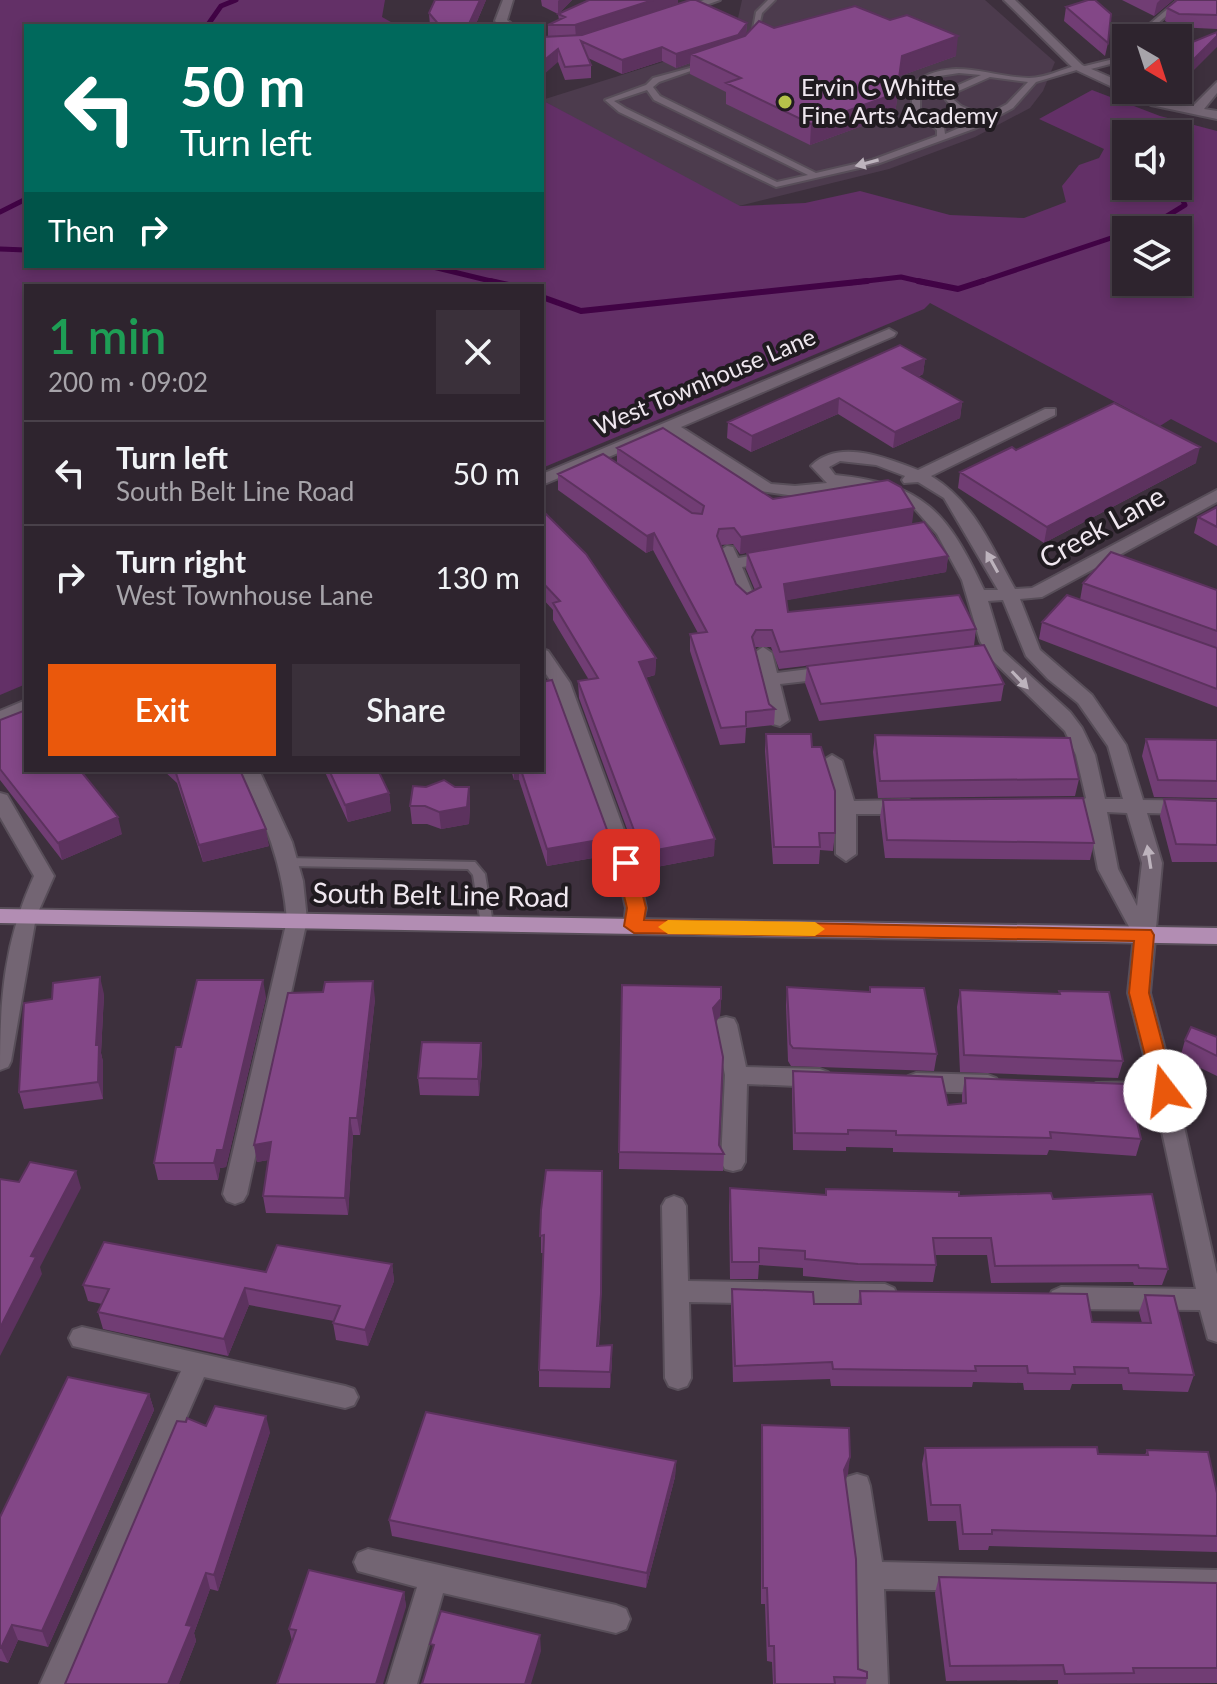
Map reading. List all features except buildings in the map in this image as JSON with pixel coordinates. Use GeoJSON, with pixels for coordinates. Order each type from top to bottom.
{"type":"FeatureCollection","features":[{"type":"Feature","properties":{"kind":"main road","name":"South Belt Line Road"},"geometry":{"type":"LineString","coordinates":[[0,916],[1217,936]]}},
{"type":"Feature","properties":{"kind":"street"},"geometry":{"type":"LineString","coordinates":[[505,24],[501,21],[508,0]]}},
{"type":"Feature","properties":{"kind":"street"},"geometry":{"type":"LineString","coordinates":[[674,13],[715,0]]}},
{"type":"Feature","properties":{"kind":"street"},"geometry":{"type":"LineString","coordinates":[[1009,0],[1080,68],[1155,102],[1217,115]]}},
{"type":"Feature","properties":{"kind":"street"},"geometry":{"type":"LineString","coordinates":[[1195,111],[1217,86]]}},
{"type":"Feature","properties":{"kind":"street","name":"West Townhouse Lane"},"geometry":{"type":"LineString","coordinates":[[544,479],[602,461],[669,426],[889,333]]}},
{"type":"Feature","properties":{"kind":"street"},"geometry":{"type":"LineString","coordinates":[[669,426],[767,488],[795,491],[921,477],[1050,412]]}},
{"type":"Feature","properties":{"kind":"street"},"geometry":{"type":"LineString","coordinates":[[1144,935],[1105,862],[1098,805],[1079,738],[1059,711],[987,653],[978,596],[936,530],[925,506],[908,494],[878,483],[830,479],[819,466],[838,456],[879,461],[921,477],[950,495],[968,520],[1009,594],[1032,652],[1054,675],[1085,699],[1104,721],[1117,745],[1152,863],[1139,993],[1165,1091],[1217,1331]]}},
{"type":"Feature","properties":{"kind":"street","name":"Creek Lane"},"geometry":{"type":"LineString","coordinates":[[978,596],[1036,593],[1217,495]]}},
{"type":"Feature","properties":{"kind":"street"},"geometry":{"type":"LineString","coordinates":[[936,530],[968,520]]}},
{"type":"Feature","properties":{"kind":"street"},"geometry":{"type":"LineString","coordinates":[[748,603],[728,558],[791,554]]}},
{"type":"Feature","properties":{"kind":"street"},"geometry":{"type":"LineString","coordinates":[[1036,593],[1064,603]]}},
{"type":"Feature","properties":{"kind":"street"},"geometry":{"type":"LineString","coordinates":[[987,653],[1032,652]]}},
{"type":"Feature","properties":{"kind":"street"},"geometry":{"type":"LineString","coordinates":[[763,653],[780,720]]}},
{"type":"Feature","properties":{"kind":"street"},"geometry":{"type":"LineString","coordinates":[[544,658],[561,683],[626,863],[636,908],[634,926]]}},
{"type":"Feature","properties":{"kind":"street"},"geometry":{"type":"LineString","coordinates":[[770,679],[845,670]]}},
{"type":"Feature","properties":{"kind":"street"},"geometry":{"type":"LineString","coordinates":[[0,718],[24,707]]}},
{"type":"Feature","properties":{"kind":"street"},"geometry":{"type":"LineString","coordinates":[[832,761],[846,808],[846,854]]}},
{"type":"Feature","properties":{"kind":"street"},"geometry":{"type":"LineString","coordinates":[[235,1194],[297,920],[296,891],[287,862],[268,803],[250,772]]}},
{"type":"Feature","properties":{"kind":"street"},"geometry":{"type":"LineString","coordinates":[[0,800],[44,876],[26,917],[0,1061]]}},
{"type":"Feature","properties":{"kind":"street"},"geometry":{"type":"LineString","coordinates":[[1067,805],[1217,808]]}},
{"type":"Feature","properties":{"kind":"street"},"geometry":{"type":"LineString","coordinates":[[846,808],[925,807]]}},
{"type":"Feature","properties":{"kind":"street"},"geometry":{"type":"LineString","coordinates":[[726,1025],[736,1075],[733,1162]]}},
{"type":"Feature","properties":{"kind":"street"},"geometry":{"type":"LineString","coordinates":[[736,1075],[847,1079]]}},
{"type":"Feature","properties":{"kind":"street"},"geometry":{"type":"LineString","coordinates":[[895,1081],[1006,1085]]}},
{"type":"Feature","properties":{"kind":"street"},"geometry":{"type":"LineString","coordinates":[[1085,1088],[1165,1091]]}},
{"type":"Feature","properties":{"kind":"street"},"geometry":{"type":"LineString","coordinates":[[674,1206],[678,1378]]}},
{"type":"Feature","properties":{"kind":"street"},"geometry":{"type":"LineString","coordinates":[[676,1291],[910,1296]]}},
{"type":"Feature","properties":{"kind":"street"},"geometry":{"type":"LineString","coordinates":[[1036,1297],[1209,1300]]}},
{"type":"Feature","properties":{"kind":"street"},"geometry":{"type":"LineString","coordinates":[[82,1338],[345,1397]]}},
{"type":"Feature","properties":{"kind":"street"},"geometry":{"type":"LineString","coordinates":[[55,1684],[197,1364]]}},
{"type":"Feature","properties":{"kind":"street"},"geometry":{"type":"LineString","coordinates":[[857,1486],[870,1575],[873,1684]]}},
{"type":"Feature","properties":{"kind":"street"},"geometry":{"type":"LineString","coordinates":[[368,1562],[616,1619]]}},
{"type":"Feature","properties":{"kind":"street"},"geometry":{"type":"LineString","coordinates":[[870,1575],[1217,1583]]}},
{"type":"Feature","properties":{"kind":"street"},"geometry":{"type":"LineString","coordinates":[[402,1684],[434,1577]]}},
{"type":"Feature","properties":{"kind":"lane"},"geometry":{"type":"LineString","coordinates":[[750,46],[759,12],[772,0]]}},
{"type":"Feature","properties":{"kind":"lane"},"geometry":{"type":"LineString","coordinates":[[1153,24],[1182,0]]}},
{"type":"Feature","properties":{"kind":"lane"},"geometry":{"type":"LineString","coordinates":[[941,137],[941,129],[916,110],[916,84],[965,68],[1034,80],[1112,61]]}},
{"type":"Feature","properties":{"kind":"lane"},"geometry":{"type":"LineString","coordinates":[[713,62],[656,80],[649,87],[609,100],[622,110],[776,185],[874,162],[941,137],[1010,106],[1034,80]]}},
{"type":"Feature","properties":{"kind":"lane"},"geometry":{"type":"LineString","coordinates":[[985,119],[958,108],[950,100],[950,92],[990,74]]}},
{"type":"Feature","properties":{"kind":"lane"},"geometry":{"type":"LineString","coordinates":[[649,87],[657,98],[815,176]]}},
{"type":"Feature","properties":{"kind":"lane"},"geometry":{"type":"LineString","coordinates":[[287,862],[471,865],[479,874],[487,924]]}},
{"type":"Feature","properties":{"kind":"shaded area"},"geometry":{"type":"Polygon","coordinates":[[[0,0],[385,0],[382,17],[394,24],[24,24],[24,268],[544,268],[544,101],[740,206],[805,203],[860,191],[950,215],[1024,218],[1066,202],[1062,186],[1079,165],[1099,158],[1104,149],[1039,119],[1092,90],[1112,98],[1112,104],[1129,104],[1175,120],[1112,120],[1112,200],[1192,200],[1192,124],[1217,131],[1217,443],[1171,419],[1160,426],[930,303],[924,309],[544,467],[544,284],[24,284],[24,685],[0,695],[0,0]]]}},
{"type":"Feature","properties":{"kind":"shaded area","name":"Ervin C Whitte Fine Arts Academy"},"geometry":{"type":"Polygon","coordinates":[[[742,0],[985,0],[1055,62],[1043,91],[1030,108],[975,137],[889,169],[735,207],[544,101],[733,40],[742,0]]]}},
{"type":"Feature","properties":{"kind":"waterway"},"geometry":{"type":"LineString","coordinates":[[208,24],[221,6],[236,0]]}},
{"type":"Feature","properties":{"kind":"waterway"},"geometry":{"type":"LineString","coordinates":[[0,212],[24,200]]}},
{"type":"Feature","properties":{"kind":"waterway"},"geometry":{"type":"LineString","coordinates":[[1167,216],[1185,205],[1183,200]]}},
{"type":"Feature","properties":{"kind":"waterway"},"geometry":{"type":"LineString","coordinates":[[982,281],[1112,238]]}},
{"type":"Feature","properties":{"kind":"waterway"},"geometry":{"type":"LineString","coordinates":[[0,249],[24,250]]}},
{"type":"Feature","properties":{"kind":"waterway"},"geometry":{"type":"LineString","coordinates":[[437,268],[497,283]]}},
{"type":"Feature","properties":{"kind":"waterway"},"geometry":{"type":"LineString","coordinates":[[860,282],[901,277],[920,282]]}},
{"type":"Feature","properties":{"kind":"waterway"},"geometry":{"type":"LineString","coordinates":[[490,281],[497,283]]}},
{"type":"Feature","properties":{"kind":"waterway"},"geometry":{"type":"LineString","coordinates":[[860,282],[867,281]]}},
{"type":"Feature","properties":{"kind":"waterway"},"geometry":{"type":"LineString","coordinates":[[920,282],[958,289],[982,281]]}},
{"type":"Feature","properties":{"kind":"waterway"},"geometry":{"type":"LineString","coordinates":[[977,283],[982,281]]}},
{"type":"Feature","properties":{"kind":"waterway"},"geometry":{"type":"LineString","coordinates":[[544,298],[581,311],[860,282]]}},
{"type":"Feature","properties":{"kind":"waterway"},"geometry":{"type":"LineString","coordinates":[[849,283],[860,282]]}},
{"type":"Feature","properties":{"kind":"waterway"},"geometry":{"type":"LineString","coordinates":[[920,282],[927,283]]}},
{"type":"Feature","properties":{"kind":"waterway"},"geometry":{"type":"LineString","coordinates":[[497,283],[504,284]]}},
{"type":"Feature","properties":{"kind":"slow traffic"},"geometry":{"type":"LineString","coordinates":[[668,927],[815,929]]}},
{"type":"Feature","properties":{"kind":"place","name":"Ervin C Whitte Fine Arts Academy"},"geometry":{"type":"Point","coordinates":[785,102]}},
{"type":"Feature","properties":{"kind":"route"},"geometry":{"type":"LineString","coordinates":[[626,863],[636,908],[634,926],[1144,935],[1139,993],[1165,1091]]}}]}
